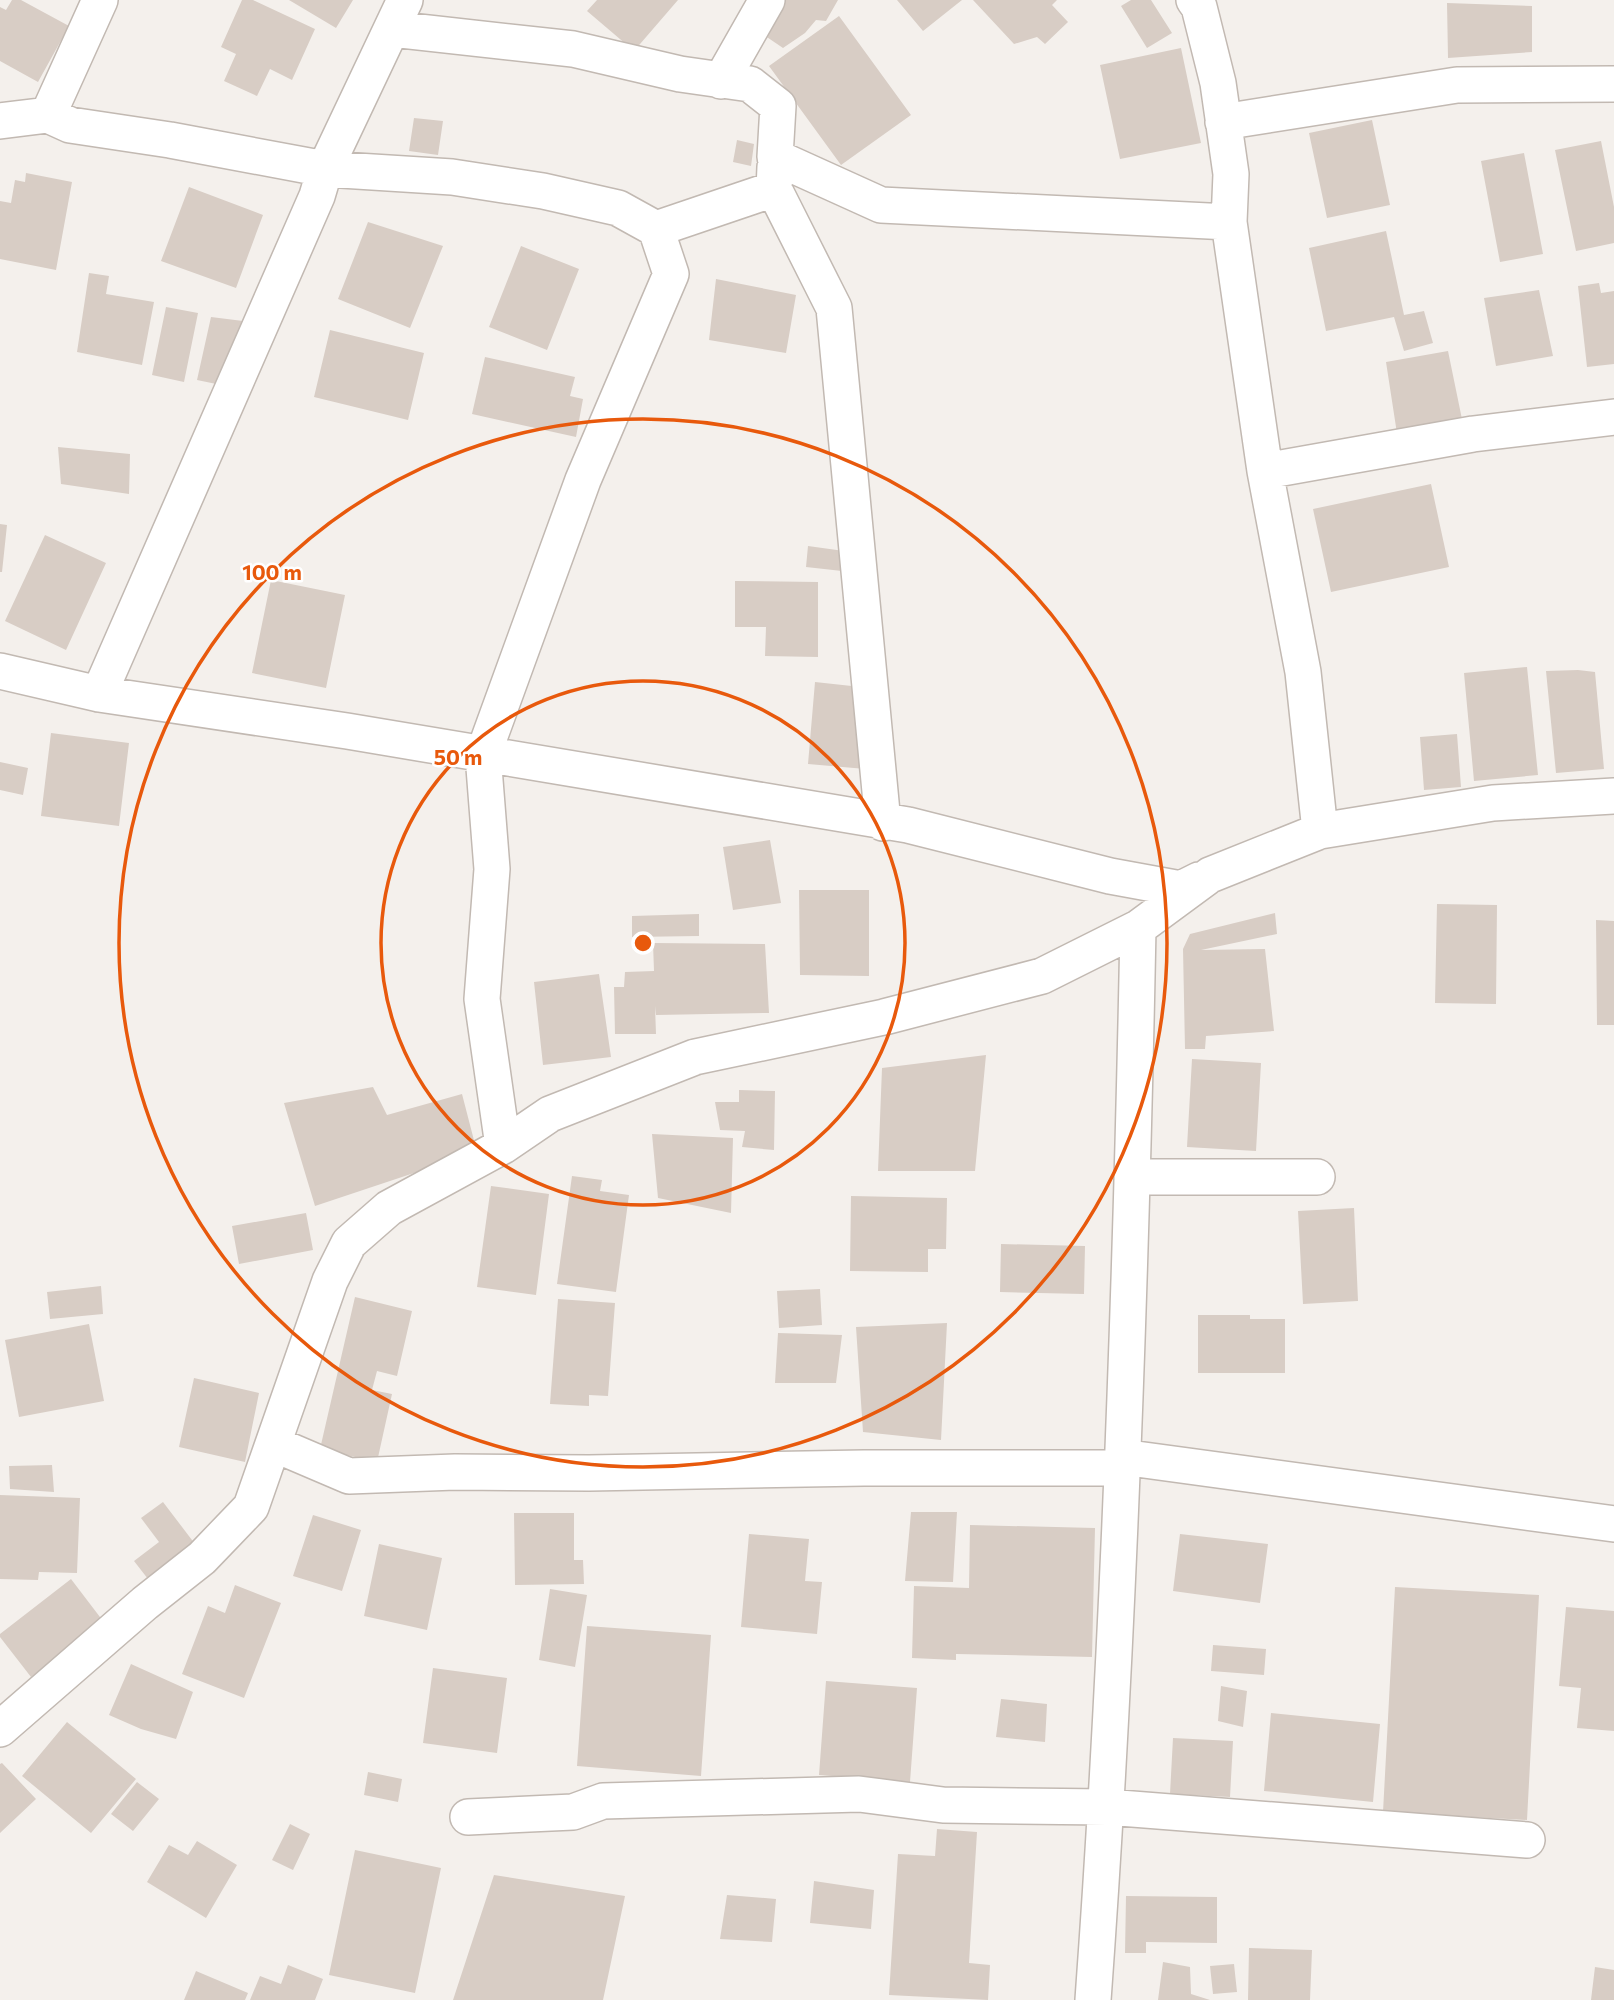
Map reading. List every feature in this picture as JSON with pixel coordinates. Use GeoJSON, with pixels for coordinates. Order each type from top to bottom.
{"type":"FeatureCollection","features":[{"type":"Feature","properties":{"kind":"street"},"geometry":{"type":"LineString","coordinates":[[48,115],[100,0]]}},
{"type":"Feature","properties":{"kind":"street"},"geometry":{"type":"LineString","coordinates":[[721,81],[767,0]]}},
{"type":"Feature","properties":{"kind":"street"},"geometry":{"type":"LineString","coordinates":[[1194,0],[1199,7],[1218,83],[1231,174],[1229,222],[1265,471],[1303,673],[1320,831]]}},
{"type":"Feature","properties":{"kind":"street"},"geometry":{"type":"LineString","coordinates":[[99,694],[317,196],[325,169],[398,15],[721,81],[750,84],[778,106],[774,173],[834,308],[883,822]]}},
{"type":"Feature","properties":{"kind":"street"},"geometry":{"type":"LineString","coordinates":[[1223,122],[1457,85],[1614,84]]}},
{"type":"Feature","properties":{"kind":"street"},"geometry":{"type":"LineString","coordinates":[[0,121],[48,115],[69,125],[170,140],[325,169],[452,177],[543,191],[618,208],[656,229],[671,274],[583,481],[483,755],[492,869],[482,999],[503,1146]]}},
{"type":"Feature","properties":{"kind":"street"},"geometry":{"type":"LineString","coordinates":[[656,229],[774,173],[881,205],[1229,222]]}},
{"type":"Feature","properties":{"kind":"street"},"geometry":{"type":"LineString","coordinates":[[1265,471],[1473,434],[1614,417]]}},
{"type":"Feature","properties":{"kind":"street"},"geometry":{"type":"LineString","coordinates":[[0,671],[99,694],[347,731],[908,825],[1110,876],[1181,889],[1320,831],[1493,803],[1614,796]]}},
{"type":"Feature","properties":{"kind":"street"},"geometry":{"type":"LineString","coordinates":[[0,1729],[145,1603],[202,1558],[251,1507],[330,1281],[349,1243],[389,1208],[503,1146],[550,1114],[695,1057],[884,1017],[1042,976],[1138,928],[1210,875]]}},
{"type":"Feature","properties":{"kind":"street"},"geometry":{"type":"LineString","coordinates":[[1093,2000],[1107,1807],[1122,1463],[1133,1177],[1138,928]]}},
{"type":"Feature","properties":{"kind":"street"},"geometry":{"type":"LineString","coordinates":[[1133,1177],[1317,1177]]}},
{"type":"Feature","properties":{"kind":"street"},"geometry":{"type":"LineString","coordinates":[[274,1444],[349,1476],[455,1472],[589,1473],[1122,1463],[1614,1524]]}},
{"type":"Feature","properties":{"kind":"street"},"geometry":{"type":"LineString","coordinates":[[468,1817],[573,1812],[603,1801],[859,1794],[943,1805],[1107,1807],[1527,1840]]}},
{"type":"Feature","properties":{"kind":"building"},"geometry":{"type":"Polygon","coordinates":[[[12,0],[21,0],[69,26],[38,82],[0,61],[0,7],[6,10],[12,0]]]}},
{"type":"Feature","properties":{"kind":"building"},"geometry":{"type":"Polygon","coordinates":[[[242,0],[253,0],[315,29],[292,80],[270,69],[257,96],[224,81],[236,54],[221,47],[242,0]]]}},
{"type":"Feature","properties":{"kind":"building"},"geometry":{"type":"Polygon","coordinates":[[[289,0],[353,0],[336,28],[289,0]]]}},
{"type":"Feature","properties":{"kind":"building"},"geometry":{"type":"Polygon","coordinates":[[[597,0],[678,0],[634,51],[587,11],[597,0]]]}},
{"type":"Feature","properties":{"kind":"building"},"geometry":{"type":"Polygon","coordinates":[[[781,0],[838,0],[826,21],[816,20],[805,33],[783,48],[761,33],[781,0]]]}},
{"type":"Feature","properties":{"kind":"building"},"geometry":{"type":"Polygon","coordinates":[[[897,0],[962,0],[923,31],[897,0]]]}},
{"type":"Feature","properties":{"kind":"building"},"geometry":{"type":"Polygon","coordinates":[[[973,0],[1057,0],[1052,5],[1068,22],[1045,44],[1037,37],[1014,44],[973,0]]]}},
{"type":"Feature","properties":{"kind":"building"},"geometry":{"type":"Polygon","coordinates":[[[1131,0],[1151,0],[1172,33],[1147,48],[1121,6],[1131,0]]]}},
{"type":"Feature","properties":{"kind":"building"},"geometry":{"type":"Polygon","coordinates":[[[1447,3],[1532,6],[1532,52],[1448,58],[1447,3]]]}},
{"type":"Feature","properties":{"kind":"building"},"geometry":{"type":"Polygon","coordinates":[[[839,16],[911,115],[841,165],[769,66],[839,16]]]}},
{"type":"Feature","properties":{"kind":"building"},"geometry":{"type":"Polygon","coordinates":[[[1181,48],[1201,143],[1120,159],[1100,65],[1181,48]]]}},
{"type":"Feature","properties":{"kind":"building"},"geometry":{"type":"Polygon","coordinates":[[[414,118],[443,121],[438,155],[409,151],[414,118]]]}},
{"type":"Feature","properties":{"kind":"building"},"geometry":{"type":"Polygon","coordinates":[[[1372,120],[1390,205],[1327,218],[1309,133],[1372,120]]]}},
{"type":"Feature","properties":{"kind":"building"},"geometry":{"type":"Polygon","coordinates":[[[737,140],[754,144],[751,166],[733,162],[737,140]]]}},
{"type":"Feature","properties":{"kind":"building"},"geometry":{"type":"Polygon","coordinates":[[[1601,141],[1614,207],[1614,243],[1576,251],[1555,150],[1601,141]]]}},
{"type":"Feature","properties":{"kind":"building"},"geometry":{"type":"Polygon","coordinates":[[[1524,153],[1543,254],[1500,262],[1481,161],[1524,153]]]}},
{"type":"Feature","properties":{"kind":"building"},"geometry":{"type":"Polygon","coordinates":[[[26,173],[72,182],[56,270],[0,259],[0,201],[11,203],[15,180],[25,182],[26,173]]]}},
{"type":"Feature","properties":{"kind":"building"},"geometry":{"type":"Polygon","coordinates":[[[189,187],[263,215],[236,288],[161,261],[189,187]]]}},
{"type":"Feature","properties":{"kind":"building"},"geometry":{"type":"Polygon","coordinates":[[[368,222],[443,246],[410,328],[338,299],[368,222]]]}},
{"type":"Feature","properties":{"kind":"building"},"geometry":{"type":"Polygon","coordinates":[[[1386,231],[1404,315],[1424,311],[1433,343],[1404,351],[1394,317],[1326,331],[1309,248],[1386,231]]]}},
{"type":"Feature","properties":{"kind":"building"},"geometry":{"type":"Polygon","coordinates":[[[521,246],[579,269],[547,350],[489,327],[521,246]]]}},
{"type":"Feature","properties":{"kind":"building"},"geometry":{"type":"Polygon","coordinates":[[[89,273],[109,276],[106,294],[154,302],[142,365],[77,352],[89,273]]]}},
{"type":"Feature","properties":{"kind":"building"},"geometry":{"type":"Polygon","coordinates":[[[716,279],[796,295],[786,353],[709,340],[716,279]]]}},
{"type":"Feature","properties":{"kind":"building"},"geometry":{"type":"Polygon","coordinates":[[[1599,283],[1601,293],[1614,291],[1614,364],[1587,367],[1578,286],[1599,283]]]}},
{"type":"Feature","properties":{"kind":"building"},"geometry":{"type":"Polygon","coordinates":[[[1539,290],[1553,356],[1496,366],[1484,298],[1539,290]]]}},
{"type":"Feature","properties":{"kind":"building"},"geometry":{"type":"Polygon","coordinates":[[[166,307],[198,313],[184,382],[152,375],[166,307]]]}},
{"type":"Feature","properties":{"kind":"building"},"geometry":{"type":"Polygon","coordinates":[[[211,317],[243,321],[226,386],[197,380],[211,317]]]}},
{"type":"Feature","properties":{"kind":"building"},"geometry":{"type":"Polygon","coordinates":[[[330,330],[424,353],[408,420],[314,397],[330,330]]]}},
{"type":"Feature","properties":{"kind":"building"},"geometry":{"type":"Polygon","coordinates":[[[1448,351],[1464,429],[1398,440],[1386,362],[1448,351]]]}},
{"type":"Feature","properties":{"kind":"building"},"geometry":{"type":"Polygon","coordinates":[[[485,357],[575,377],[570,396],[583,399],[576,437],[472,414],[485,357]]]}},
{"type":"Feature","properties":{"kind":"building"},"geometry":{"type":"Polygon","coordinates":[[[58,447],[130,454],[129,494],[61,484],[58,447]]]}},
{"type":"Feature","properties":{"kind":"building"},"geometry":{"type":"Polygon","coordinates":[[[1431,484],[1449,567],[1331,592],[1313,509],[1431,484]]]}},
{"type":"Feature","properties":{"kind":"building"},"geometry":{"type":"Polygon","coordinates":[[[0,524],[7,525],[2,572],[0,572],[0,524]]]}},
{"type":"Feature","properties":{"kind":"building"},"geometry":{"type":"Polygon","coordinates":[[[45,535],[106,563],[66,650],[5,621],[45,535]]]}},
{"type":"Feature","properties":{"kind":"building"},"geometry":{"type":"Polygon","coordinates":[[[808,546],[844,551],[842,571],[806,567],[808,546]]]}},
{"type":"Feature","properties":{"kind":"building"},"geometry":{"type":"Polygon","coordinates":[[[271,580],[345,595],[326,688],[252,673],[271,580]]]}},
{"type":"Feature","properties":{"kind":"building"},"geometry":{"type":"Polygon","coordinates":[[[735,581],[818,582],[818,657],[765,656],[766,627],[735,627],[735,581]]]}},
{"type":"Feature","properties":{"kind":"building"},"geometry":{"type":"Polygon","coordinates":[[[1527,667],[1538,775],[1474,781],[1464,673],[1527,667]]]}},
{"type":"Feature","properties":{"kind":"building"},"geometry":{"type":"Polygon","coordinates":[[[1546,671],[1595,672],[1604,769],[1556,773],[1546,671]]]}},
{"type":"Feature","properties":{"kind":"building"},"geometry":{"type":"Polygon","coordinates":[[[815,682],[870,688],[877,770],[808,764],[815,682]]]}},
{"type":"Feature","properties":{"kind":"building"},"geometry":{"type":"Polygon","coordinates":[[[51,733],[129,743],[119,826],[41,816],[51,733]]]}},
{"type":"Feature","properties":{"kind":"building"},"geometry":{"type":"Polygon","coordinates":[[[1457,734],[1461,787],[1424,790],[1420,737],[1457,734]]]}},
{"type":"Feature","properties":{"kind":"building"},"geometry":{"type":"Polygon","coordinates":[[[0,762],[28,768],[23,795],[0,790],[0,762]]]}},
{"type":"Feature","properties":{"kind":"building"},"geometry":{"type":"Polygon","coordinates":[[[770,840],[781,903],[733,910],[723,847],[770,840]]]}},
{"type":"Feature","properties":{"kind":"building"},"geometry":{"type":"Polygon","coordinates":[[[799,890],[869,890],[869,976],[800,975],[799,890]]]}},
{"type":"Feature","properties":{"kind":"building"},"geometry":{"type":"Polygon","coordinates":[[[1437,904],[1497,905],[1496,1004],[1435,1003],[1437,904]]]}},
{"type":"Feature","properties":{"kind":"building"},"geometry":{"type":"Polygon","coordinates":[[[1275,913],[1277,934],[1201,950],[1265,949],[1274,1031],[1206,1036],[1205,1049],[1185,1049],[1183,949],[1190,934],[1275,913]]]}},
{"type":"Feature","properties":{"kind":"building"},"geometry":{"type":"Polygon","coordinates":[[[699,914],[699,936],[632,937],[632,916],[699,914]]]}},
{"type":"Feature","properties":{"kind":"building"},"geometry":{"type":"Polygon","coordinates":[[[1596,920],[1614,921],[1614,1025],[1597,1025],[1596,920]]]}},
{"type":"Feature","properties":{"kind":"building"},"geometry":{"type":"Polygon","coordinates":[[[653,943],[765,944],[769,1013],[656,1015],[655,1006],[656,1034],[615,1034],[614,987],[624,987],[625,972],[654,971],[653,943]]]}},
{"type":"Feature","properties":{"kind":"building"},"geometry":{"type":"Polygon","coordinates":[[[599,974],[611,1057],[543,1065],[534,982],[599,974]]]}},
{"type":"Feature","properties":{"kind":"building"},"geometry":{"type":"Polygon","coordinates":[[[986,1055],[975,1171],[878,1171],[882,1068],[986,1055]]]}},
{"type":"Feature","properties":{"kind":"building"},"geometry":{"type":"Polygon","coordinates":[[[1192,1059],[1261,1063],[1256,1151],[1187,1147],[1192,1059]]]}},
{"type":"Feature","properties":{"kind":"building"},"geometry":{"type":"Polygon","coordinates":[[[373,1087],[387,1115],[462,1094],[477,1152],[315,1206],[284,1103],[373,1087]]]}},
{"type":"Feature","properties":{"kind":"building"},"geometry":{"type":"Polygon","coordinates":[[[739,1090],[775,1091],[774,1150],[742,1147],[745,1131],[720,1130],[715,1102],[739,1102],[739,1090]]]}},
{"type":"Feature","properties":{"kind":"building"},"geometry":{"type":"Polygon","coordinates":[[[652,1134],[733,1138],[731,1213],[658,1198],[652,1134]]]}},
{"type":"Feature","properties":{"kind":"building"},"geometry":{"type":"Polygon","coordinates":[[[572,1176],[602,1180],[600,1191],[629,1195],[616,1292],[557,1284],[572,1176]]]}},
{"type":"Feature","properties":{"kind":"building"},"geometry":{"type":"Polygon","coordinates":[[[491,1186],[549,1194],[536,1295],[477,1287],[491,1186]]]}},
{"type":"Feature","properties":{"kind":"building"},"geometry":{"type":"Polygon","coordinates":[[[851,1196],[947,1198],[946,1249],[928,1249],[928,1272],[850,1271],[851,1196]]]}},
{"type":"Feature","properties":{"kind":"building"},"geometry":{"type":"Polygon","coordinates":[[[1354,1208],[1358,1301],[1303,1304],[1298,1211],[1354,1208]]]}},
{"type":"Feature","properties":{"kind":"building"},"geometry":{"type":"Polygon","coordinates":[[[306,1213],[313,1250],[239,1264],[232,1226],[306,1213]]]}},
{"type":"Feature","properties":{"kind":"building"},"geometry":{"type":"Polygon","coordinates":[[[1001,1244],[1085,1246],[1084,1294],[1000,1292],[1001,1244]]]}},
{"type":"Feature","properties":{"kind":"building"},"geometry":{"type":"Polygon","coordinates":[[[101,1286],[103,1314],[50,1319],[47,1292],[101,1286]]]}},
{"type":"Feature","properties":{"kind":"building"},"geometry":{"type":"Polygon","coordinates":[[[820,1289],[822,1325],[779,1328],[777,1291],[820,1289]]]}},
{"type":"Feature","properties":{"kind":"building"},"geometry":{"type":"Polygon","coordinates":[[[355,1297],[412,1311],[397,1376],[377,1371],[372,1390],[392,1394],[377,1462],[320,1449],[355,1297]]]}},
{"type":"Feature","properties":{"kind":"building"},"geometry":{"type":"Polygon","coordinates":[[[558,1299],[615,1303],[608,1396],[589,1395],[589,1406],[550,1404],[558,1299]]]}},
{"type":"Feature","properties":{"kind":"building"},"geometry":{"type":"Polygon","coordinates":[[[1198,1315],[1250,1315],[1250,1319],[1285,1319],[1285,1373],[1198,1373],[1198,1315]]]}},
{"type":"Feature","properties":{"kind":"building"},"geometry":{"type":"Polygon","coordinates":[[[947,1323],[941,1440],[863,1432],[856,1327],[947,1323]]]}},
{"type":"Feature","properties":{"kind":"building"},"geometry":{"type":"Polygon","coordinates":[[[89,1324],[104,1401],[19,1417],[5,1340],[89,1324]]]}},
{"type":"Feature","properties":{"kind":"building"},"geometry":{"type":"Polygon","coordinates":[[[778,1333],[842,1335],[836,1383],[775,1383],[778,1333]]]}},
{"type":"Feature","properties":{"kind":"building"},"geometry":{"type":"Polygon","coordinates":[[[194,1378],[259,1393],[245,1462],[179,1447],[194,1378]]]}},
{"type":"Feature","properties":{"kind":"building"},"geometry":{"type":"Polygon","coordinates":[[[52,1465],[54,1492],[10,1489],[9,1466],[52,1465]]]}},
{"type":"Feature","properties":{"kind":"building"},"geometry":{"type":"Polygon","coordinates":[[[0,1495],[80,1498],[77,1573],[39,1572],[38,1580],[0,1579],[0,1495]]]}},
{"type":"Feature","properties":{"kind":"building"},"geometry":{"type":"Polygon","coordinates":[[[163,1502],[195,1544],[148,1579],[134,1561],[159,1542],[141,1518],[163,1502]]]}},
{"type":"Feature","properties":{"kind":"building"},"geometry":{"type":"Polygon","coordinates":[[[911,1512],[957,1512],[953,1582],[905,1581],[911,1512]]]}},
{"type":"Feature","properties":{"kind":"building"},"geometry":{"type":"Polygon","coordinates":[[[514,1513],[574,1513],[574,1560],[583,1560],[584,1584],[515,1585],[514,1513]]]}},
{"type":"Feature","properties":{"kind":"building"},"geometry":{"type":"Polygon","coordinates":[[[313,1515],[361,1530],[342,1591],[293,1576],[313,1515]]]}},
{"type":"Feature","properties":{"kind":"building"},"geometry":{"type":"Polygon","coordinates":[[[970,1525],[1095,1528],[1092,1657],[956,1654],[956,1660],[912,1658],[914,1586],[969,1588],[970,1525]]]}},
{"type":"Feature","properties":{"kind":"building"},"geometry":{"type":"Polygon","coordinates":[[[749,1534],[809,1539],[805,1581],[822,1582],[817,1634],[741,1627],[749,1534]]]}},
{"type":"Feature","properties":{"kind":"building"},"geometry":{"type":"Polygon","coordinates":[[[1180,1534],[1268,1544],[1260,1603],[1173,1591],[1180,1534]]]}},
{"type":"Feature","properties":{"kind":"building"},"geometry":{"type":"Polygon","coordinates":[[[379,1544],[442,1558],[427,1630],[364,1616],[379,1544]]]}},
{"type":"Feature","properties":{"kind":"building"},"geometry":{"type":"Polygon","coordinates":[[[71,1579],[103,1621],[31,1677],[0,1634],[71,1579]]]}},
{"type":"Feature","properties":{"kind":"building"},"geometry":{"type":"Polygon","coordinates":[[[235,1585],[281,1603],[244,1698],[182,1674],[208,1606],[225,1613],[235,1585]]]}},
{"type":"Feature","properties":{"kind":"building"},"geometry":{"type":"Polygon","coordinates":[[[1395,1587],[1539,1595],[1527,1820],[1383,1812],[1395,1587]]]}},
{"type":"Feature","properties":{"kind":"building"},"geometry":{"type":"Polygon","coordinates":[[[550,1589],[587,1595],[575,1667],[539,1660],[550,1589]]]}},
{"type":"Feature","properties":{"kind":"building"},"geometry":{"type":"Polygon","coordinates":[[[1566,1607],[1614,1611],[1614,1731],[1577,1728],[1581,1688],[1559,1686],[1566,1607]]]}},
{"type":"Feature","properties":{"kind":"building"},"geometry":{"type":"Polygon","coordinates":[[[587,1626],[711,1635],[701,1776],[577,1766],[587,1626]]]}},
{"type":"Feature","properties":{"kind":"building"},"geometry":{"type":"Polygon","coordinates":[[[1213,1645],[1266,1649],[1264,1675],[1211,1671],[1213,1645]]]}},
{"type":"Feature","properties":{"kind":"building"},"geometry":{"type":"Polygon","coordinates":[[[131,1664],[193,1692],[176,1739],[141,1729],[109,1715],[131,1664]]]}},
{"type":"Feature","properties":{"kind":"building"},"geometry":{"type":"Polygon","coordinates":[[[433,1668],[507,1678],[497,1753],[423,1743],[433,1668]]]}},
{"type":"Feature","properties":{"kind":"building"},"geometry":{"type":"Polygon","coordinates":[[[826,1681],[917,1688],[910,1782],[819,1775],[826,1681]]]}},
{"type":"Feature","properties":{"kind":"building"},"geometry":{"type":"Polygon","coordinates":[[[1221,1686],[1247,1691],[1243,1727],[1218,1721],[1221,1686]]]}},
{"type":"Feature","properties":{"kind":"building"},"geometry":{"type":"Polygon","coordinates":[[[1001,1699],[1047,1704],[1045,1742],[996,1737],[1001,1699]]]}},
{"type":"Feature","properties":{"kind":"building"},"geometry":{"type":"Polygon","coordinates":[[[1271,1713],[1380,1724],[1373,1802],[1264,1791],[1271,1713]]]}},
{"type":"Feature","properties":{"kind":"building"},"geometry":{"type":"Polygon","coordinates":[[[67,1722],[136,1779],[91,1833],[22,1776],[67,1722]]]}},
{"type":"Feature","properties":{"kind":"building"},"geometry":{"type":"Polygon","coordinates":[[[1173,1738],[1233,1741],[1230,1797],[1170,1794],[1173,1738]]]}},
{"type":"Feature","properties":{"kind":"building"},"geometry":{"type":"Polygon","coordinates":[[[2,1763],[36,1799],[0,1833],[0,1764],[2,1763]]]}},
{"type":"Feature","properties":{"kind":"building"},"geometry":{"type":"Polygon","coordinates":[[[368,1772],[402,1779],[398,1802],[364,1795],[368,1772]]]}},
{"type":"Feature","properties":{"kind":"building"},"geometry":{"type":"Polygon","coordinates":[[[137,1782],[159,1799],[133,1831],[111,1814],[137,1782]]]}},
{"type":"Feature","properties":{"kind":"building"},"geometry":{"type":"Polygon","coordinates":[[[290,1824],[310,1834],[293,1870],[272,1860],[290,1824]]]}},
{"type":"Feature","properties":{"kind":"building"},"geometry":{"type":"Polygon","coordinates":[[[937,1829],[977,1832],[969,1963],[990,1965],[988,2000],[889,1995],[898,1854],[935,1856],[937,1829]]]}},
{"type":"Feature","properties":{"kind":"building"},"geometry":{"type":"Polygon","coordinates":[[[197,1841],[237,1865],[206,1918],[147,1882],[169,1845],[188,1855],[197,1841]]]}},
{"type":"Feature","properties":{"kind":"building"},"geometry":{"type":"Polygon","coordinates":[[[355,1850],[441,1868],[415,1993],[329,1975],[355,1850]]]}},
{"type":"Feature","properties":{"kind":"building"},"geometry":{"type":"Polygon","coordinates":[[[494,1875],[625,1896],[603,2000],[453,2000],[494,1875]]]}},
{"type":"Feature","properties":{"kind":"building"},"geometry":{"type":"Polygon","coordinates":[[[814,1881],[874,1890],[871,1929],[810,1923],[814,1881]]]}},
{"type":"Feature","properties":{"kind":"building"},"geometry":{"type":"Polygon","coordinates":[[[727,1895],[776,1899],[772,1942],[720,1939],[727,1895]]]}},
{"type":"Feature","properties":{"kind":"building"},"geometry":{"type":"Polygon","coordinates":[[[1126,1896],[1217,1897],[1217,1943],[1146,1942],[1146,1953],[1125,1953],[1126,1896]]]}},
{"type":"Feature","properties":{"kind":"building"},"geometry":{"type":"Polygon","coordinates":[[[1249,1948],[1312,1950],[1310,2000],[1248,2000],[1249,1948]]]}},
{"type":"Feature","properties":{"kind":"building"},"geometry":{"type":"Polygon","coordinates":[[[1163,1962],[1190,1967],[1191,1994],[1210,2000],[1158,2000],[1163,1962]]]}},
{"type":"Feature","properties":{"kind":"building"},"geometry":{"type":"Polygon","coordinates":[[[1234,1964],[1237,1992],[1213,1994],[1210,1966],[1234,1964]]]}},
{"type":"Feature","properties":{"kind":"building"},"geometry":{"type":"Polygon","coordinates":[[[288,1965],[323,1979],[315,2000],[250,2000],[260,1976],[281,1984],[288,1965]]]}},
{"type":"Feature","properties":{"kind":"building"},"geometry":{"type":"Polygon","coordinates":[[[1595,1967],[1614,1970],[1614,2000],[1591,2000],[1595,1967]]]}},
{"type":"Feature","properties":{"kind":"building"},"geometry":{"type":"Polygon","coordinates":[[[196,1971],[248,1993],[245,2000],[184,2000],[196,1971]]]}}]}
